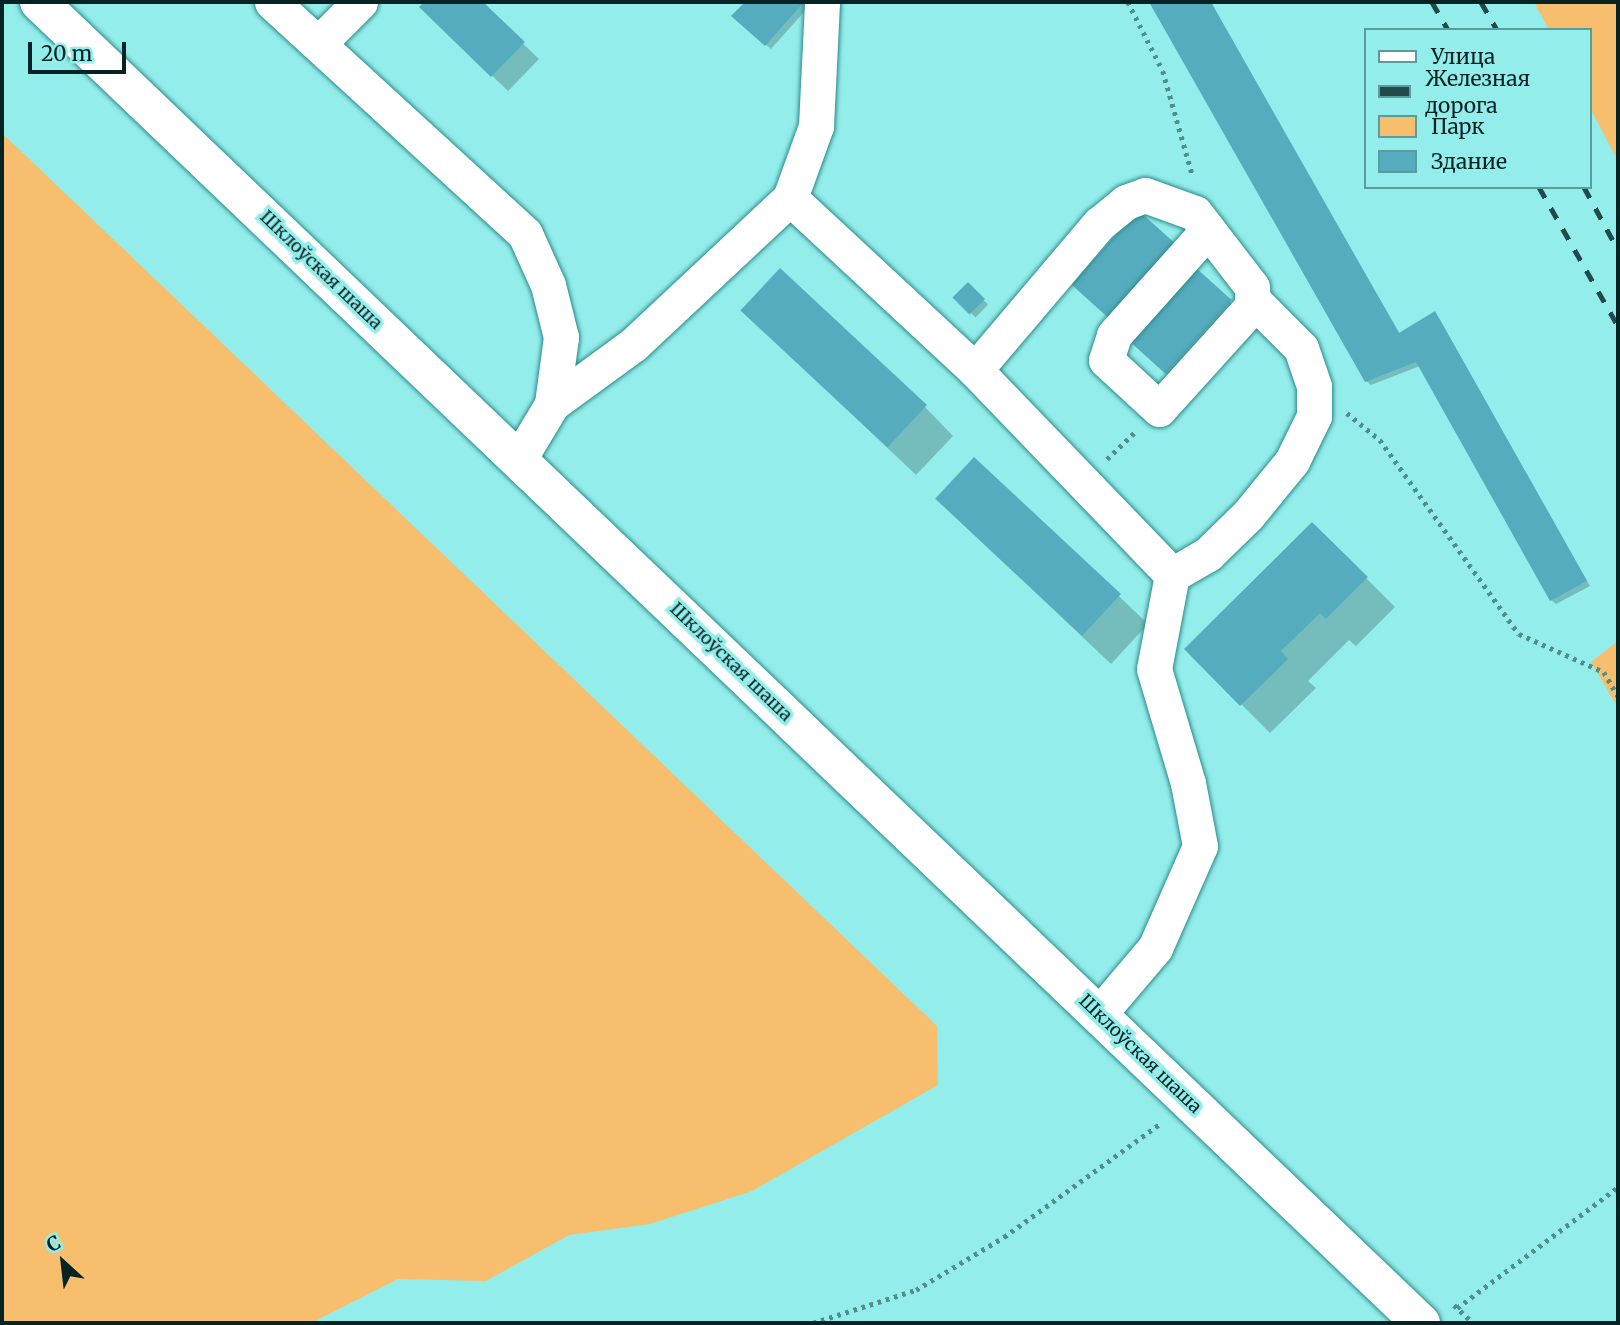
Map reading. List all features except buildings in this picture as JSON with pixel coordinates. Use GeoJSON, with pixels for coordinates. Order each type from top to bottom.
{"type":"FeatureCollection","features":[{"type":"Feature","properties":{"kind":"main road","name":"Шклоўская шаша"},"geometry":{"type":"LineString","coordinates":[[39,2],[1421,1323]]}},
{"type":"Feature","properties":{"kind":"lane"},"geometry":{"type":"LineString","coordinates":[[272,2],[524,234],[548,285],[561,337],[552,404]]}},
{"type":"Feature","properties":{"kind":"lane"},"geometry":{"type":"LineString","coordinates":[[319,43],[360,2]]}},
{"type":"Feature","properties":{"kind":"lane"},"geometry":{"type":"LineString","coordinates":[[519,459],[552,404],[634,344],[790,198],[816,126],[822,2]]}},
{"type":"Feature","properties":{"kind":"lane"},"geometry":{"type":"LineString","coordinates":[[975,370],[1099,224],[1126,202],[1144,195],[1162,199],[1195,213],[1252,287],[1253,305],[1159,409],[1105,360],[1114,335],[1208,230]]}},
{"type":"Feature","properties":{"kind":"lane"},"geometry":{"type":"LineString","coordinates":[[790,198],[975,370],[1172,575]]}},
{"type":"Feature","properties":{"kind":"lane"},"geometry":{"type":"LineString","coordinates":[[1099,1014],[1155,948],[1200,846],[1188,783],[1154,669],[1172,575],[1208,554],[1238,525],[1292,461],[1314,416],[1314,386],[1301,348],[1252,299]]}},
{"type":"Feature","properties":{"kind":"path"},"geometry":{"type":"LineString","coordinates":[[1128,2],[1163,71],[1208,230]]}},
{"type":"Feature","properties":{"kind":"path"},"geometry":{"type":"LineString","coordinates":[[1314,386],[1380,440],[1519,634],[1604,672],[1618,696]]}},
{"type":"Feature","properties":{"kind":"path"},"geometry":{"type":"LineString","coordinates":[[1083,482],[1159,409]]}},
{"type":"Feature","properties":{"kind":"path"},"geometry":{"type":"LineString","coordinates":[[813,1323],[916,1290],[993,1244],[1168,1117],[1186,1098]]}},
{"type":"Feature","properties":{"kind":"path"},"geometry":{"type":"LineString","coordinates":[[1457,1308],[1618,1187]]}},
{"type":"Feature","properties":{"kind":"green space"},"geometry":{"type":"Polygon","coordinates":[[[1534,2],[1618,2],[1618,161],[1592,112],[1592,28],[1548,28],[1534,2]]]}},
{"type":"Feature","properties":{"kind":"green space"},"geometry":{"type":"Polygon","coordinates":[[[2,133],[937,1026],[938,1085],[752,1191],[650,1224],[569,1235],[486,1281],[398,1279],[311,1323],[2,1323],[2,133]]]}},
{"type":"Feature","properties":{"kind":"green space"},"geometry":{"type":"Polygon","coordinates":[[[1618,641],[1618,708],[1591,662],[1618,641]]]}},
{"type":"Feature","properties":{"kind":"railway"},"geometry":{"type":"LineString","coordinates":[[1432,2],[1447,28]]}},
{"type":"Feature","properties":{"kind":"railway"},"geometry":{"type":"LineString","coordinates":[[1481,2],[1496,28]]}},
{"type":"Feature","properties":{"kind":"railway"},"geometry":{"type":"LineString","coordinates":[[1540,189],[1618,326]]}},
{"type":"Feature","properties":{"kind":"railway"},"geometry":{"type":"LineString","coordinates":[[1585,189],[1618,250]]}}]}
